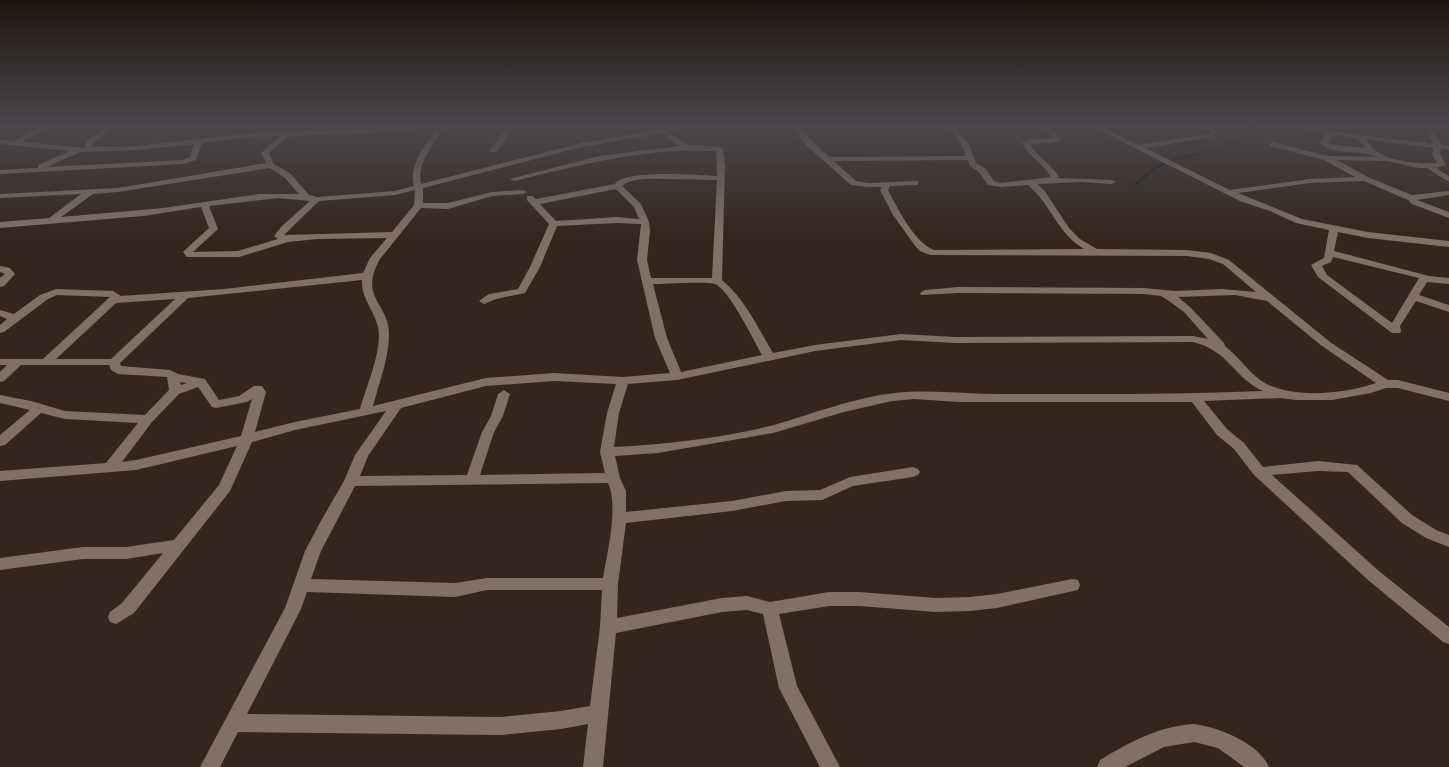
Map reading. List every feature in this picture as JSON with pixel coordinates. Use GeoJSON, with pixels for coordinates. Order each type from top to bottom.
{"type":"FeatureCollection","features":[{"type":"Feature","properties":{"kind":"street"},"geometry":{"type":"LineString","coordinates":[[37,170],[52,163]]}},
{"type":"Feature","properties":{"kind":"street"},"geometry":{"type":"LineString","coordinates":[[0,172],[169,163]]}},
{"type":"Feature","properties":{"kind":"street"},"geometry":{"type":"LineString","coordinates":[[366,412],[376,374],[384,327],[371,303],[367,276],[379,252],[394,236],[418,205],[420,187],[416,176],[422,163]]}},
{"type":"Feature","properties":{"kind":"street"},"geometry":{"type":"LineString","coordinates":[[0,225],[53,219],[62,220],[163,211],[256,197],[305,196],[317,198],[374,195],[420,187],[461,175],[514,163]]}},
{"type":"Feature","properties":{"kind":"street"},"geometry":{"type":"LineString","coordinates":[[514,179],[580,163]]}},
{"type":"Feature","properties":{"kind":"street"},"geometry":{"type":"LineString","coordinates":[[717,281],[719,163]]}},
{"type":"Feature","properties":{"kind":"street"},"geometry":{"type":"LineString","coordinates":[[832,163],[854,182],[868,185],[915,183]]}},
{"type":"Feature","properties":{"kind":"street"},"geometry":{"type":"LineString","coordinates":[[972,163],[982,170],[990,182],[994,184],[1081,180],[1112,182]]}},
{"type":"Feature","properties":{"kind":"street"},"geometry":{"type":"LineString","coordinates":[[1044,163],[1055,176],[1050,181]]}},
{"type":"Feature","properties":{"kind":"street"},"geometry":{"type":"LineString","coordinates":[[1170,163],[1243,199],[1273,209],[1299,221],[1374,236],[1449,244]]}},
{"type":"Feature","properties":{"kind":"street"},"geometry":{"type":"LineString","coordinates":[[1336,163],[1365,179],[1411,198],[1415,202],[1449,215]]}},
{"type":"Feature","properties":{"kind":"street"},"geometry":{"type":"LineString","coordinates":[[1404,163],[1418,166],[1429,166],[1442,165],[1441,163]]}},
{"type":"Feature","properties":{"kind":"street"},"geometry":{"type":"LineString","coordinates":[[0,196],[118,190],[271,165],[288,176],[305,196]]}},
{"type":"Feature","properties":{"kind":"street"},"geometry":{"type":"LineString","coordinates":[[1429,166],[1449,170]]}},
{"type":"Feature","properties":{"kind":"street"},"geometry":{"type":"LineString","coordinates":[[1429,166],[1449,180]]}},
{"type":"Feature","properties":{"kind":"street"},"geometry":{"type":"LineString","coordinates":[[498,167],[514,179],[523,192],[536,202],[554,224]]}},
{"type":"Feature","properties":{"kind":"street"},"geometry":{"type":"LineString","coordinates":[[536,202],[565,195],[618,186],[621,182],[656,177],[719,178]]}},
{"type":"Feature","properties":{"kind":"street"},"geometry":{"type":"LineString","coordinates":[[1230,192],[1310,181],[1365,179]]}},
{"type":"Feature","properties":{"kind":"street"},"geometry":{"type":"LineString","coordinates":[[1029,182],[1041,192],[1066,230],[1077,241],[1095,252]]}},
{"type":"Feature","properties":{"kind":"street"},"geometry":{"type":"LineString","coordinates":[[887,184],[884,190],[897,215],[919,245],[923,249],[933,254],[1095,252],[1187,253],[1211,256],[1226,262],[1239,271],[1326,344],[1384,384]]}},
{"type":"Feature","properties":{"kind":"street"},"geometry":{"type":"LineString","coordinates":[[618,186],[635,202],[643,218],[646,231],[642,260],[661,338],[677,376]]}},
{"type":"Feature","properties":{"kind":"street"},"geometry":{"type":"LineString","coordinates":[[53,219],[91,191]]}},
{"type":"Feature","properties":{"kind":"street"},"geometry":{"type":"LineString","coordinates":[[418,205],[448,206],[492,194],[523,192]]}},
{"type":"Feature","properties":{"kind":"street"},"geometry":{"type":"LineString","coordinates":[[1411,198],[1449,193]]}},
{"type":"Feature","properties":{"kind":"street"},"geometry":{"type":"LineString","coordinates":[[287,239],[279,236],[285,228],[317,198]]}},
{"type":"Feature","properties":{"kind":"street"},"geometry":{"type":"LineString","coordinates":[[204,204],[214,229],[191,247],[188,252],[190,255],[239,254],[287,239],[329,235],[394,236]]}},
{"type":"Feature","properties":{"kind":"street"},"geometry":{"type":"LineString","coordinates":[[554,224],[643,218]]}},
{"type":"Feature","properties":{"kind":"street"},"geometry":{"type":"LineString","coordinates":[[484,301],[493,296],[521,291],[532,275],[536,262],[554,224]]}},
{"type":"Feature","properties":{"kind":"street"},"geometry":{"type":"LineString","coordinates":[[1334,228],[1328,260],[1316,265],[1323,277],[1396,331],[1395,326],[1424,277]]}},
{"type":"Feature","properties":{"kind":"street"},"geometry":{"type":"LineString","coordinates":[[1329,253],[1424,277],[1426,279],[1449,281]]}},
{"type":"Feature","properties":{"kind":"street"},"geometry":{"type":"LineString","coordinates":[[0,270],[7,270],[10,274],[0,284]]}},
{"type":"Feature","properties":{"kind":"street"},"geometry":{"type":"LineString","coordinates":[[112,300],[185,295],[367,276]]}},
{"type":"Feature","properties":{"kind":"street"},"geometry":{"type":"LineString","coordinates":[[647,281],[717,281],[728,290],[744,313],[770,357]]}},
{"type":"Feature","properties":{"kind":"street"},"geometry":{"type":"LineString","coordinates":[[925,293],[958,290],[1144,291],[1162,293],[1253,294],[1276,302]]}},
{"type":"Feature","properties":{"kind":"street"},"geometry":{"type":"LineString","coordinates":[[0,330],[44,297],[56,292],[113,294],[116,297],[46,361]]}},
{"type":"Feature","properties":{"kind":"street"},"geometry":{"type":"LineString","coordinates":[[1162,293],[1174,298],[1254,380],[1264,388],[1281,394]]}},
{"type":"Feature","properties":{"kind":"street"},"geometry":{"type":"LineString","coordinates":[[0,362],[114,362],[185,295]]}},
{"type":"Feature","properties":{"kind":"street"},"geometry":{"type":"LineString","coordinates":[[1413,296],[1449,309]]}},
{"type":"Feature","properties":{"kind":"street"},"geometry":{"type":"LineString","coordinates":[[0,313],[8,315],[14,319]]}},
{"type":"Feature","properties":{"kind":"street"},"geometry":{"type":"LineString","coordinates":[[0,476],[136,465],[295,426],[397,405],[486,382],[554,377],[624,380],[677,376],[815,348],[901,337],[955,340],[1193,339],[1212,343],[1227,353]]}},
{"type":"Feature","properties":{"kind":"street"},"geometry":{"type":"LineString","coordinates":[[0,378],[18,362]]}},
{"type":"Feature","properties":{"kind":"street"},"geometry":{"type":"LineString","coordinates":[[114,362],[115,368],[118,370],[164,372],[174,377],[201,382],[216,404],[243,399],[258,389],[260,392],[247,439],[225,487],[128,608],[116,617]]}},
{"type":"Feature","properties":{"kind":"street"},"geometry":{"type":"LineString","coordinates":[[174,377],[175,391]]}},
{"type":"Feature","properties":{"kind":"street"},"geometry":{"type":"LineString","coordinates":[[593,767],[608,627],[610,584],[620,518],[619,491],[613,478],[607,452],[613,413],[624,380]]}},
{"type":"Feature","properties":{"kind":"street"},"geometry":{"type":"LineString","coordinates":[[109,468],[148,419],[175,391],[201,382]]}},
{"type":"Feature","properties":{"kind":"street"},"geometry":{"type":"LineString","coordinates":[[607,452],[658,449],[706,442],[773,429],[849,407],[892,397],[914,395],[959,398],[1195,398],[1281,394],[1332,396],[1370,389],[1384,384],[1408,385],[1449,397]]}},
{"type":"Feature","properties":{"kind":"street"},"geometry":{"type":"LineString","coordinates":[[472,479],[504,394]]}},
{"type":"Feature","properties":{"kind":"street"},"geometry":{"type":"LineString","coordinates":[[1195,398],[1222,432],[1239,446],[1259,472],[1374,576],[1449,636]]}},
{"type":"Feature","properties":{"kind":"street"},"geometry":{"type":"LineString","coordinates":[[0,399],[31,405],[39,409],[65,415],[148,419]]}},
{"type":"Feature","properties":{"kind":"street"},"geometry":{"type":"LineString","coordinates":[[210,767],[294,609],[313,551],[362,456],[397,405]]}},
{"type":"Feature","properties":{"kind":"street"},"geometry":{"type":"LineString","coordinates":[[0,442],[39,409]]}},
{"type":"Feature","properties":{"kind":"street"},"geometry":{"type":"LineString","coordinates":[[1259,472],[1318,466],[1352,468],[1407,519],[1449,541]]}},
{"type":"Feature","properties":{"kind":"street"},"geometry":{"type":"LineString","coordinates":[[620,518],[732,506],[786,496],[822,495],[850,482],[912,472]]}},
{"type":"Feature","properties":{"kind":"street"},"geometry":{"type":"LineString","coordinates":[[350,481],[613,478]]}},
{"type":"Feature","properties":{"kind":"street"},"geometry":{"type":"LineString","coordinates":[[0,564],[83,553],[126,554],[180,545]]}},
{"type":"Feature","properties":{"kind":"street"},"geometry":{"type":"LineString","coordinates":[[303,585],[455,590],[487,584],[610,584]]}},
{"type":"Feature","properties":{"kind":"street"},"geometry":{"type":"LineString","coordinates":[[608,627],[722,605],[747,603],[770,609],[829,599],[859,599],[936,605],[970,604],[997,601],[1072,585]]}},
{"type":"Feature","properties":{"kind":"street"},"geometry":{"type":"LineString","coordinates":[[770,609],[788,688],[830,767]]}},
{"type":"Feature","properties":{"kind":"street"},"geometry":{"type":"LineString","coordinates":[[233,723],[501,726],[561,720],[598,713]]}},
{"type":"Feature","properties":{"kind":"street"},"geometry":{"type":"LineString","coordinates":[[1107,767],[1144,744],[1179,733],[1202,733],[1225,741],[1259,767]]}},
{"type":"Feature","properties":{"kind":"waterway"},"geometry":{"type":"LineString","coordinates":[[1136,184],[1155,168],[1167,163]]}}]}
